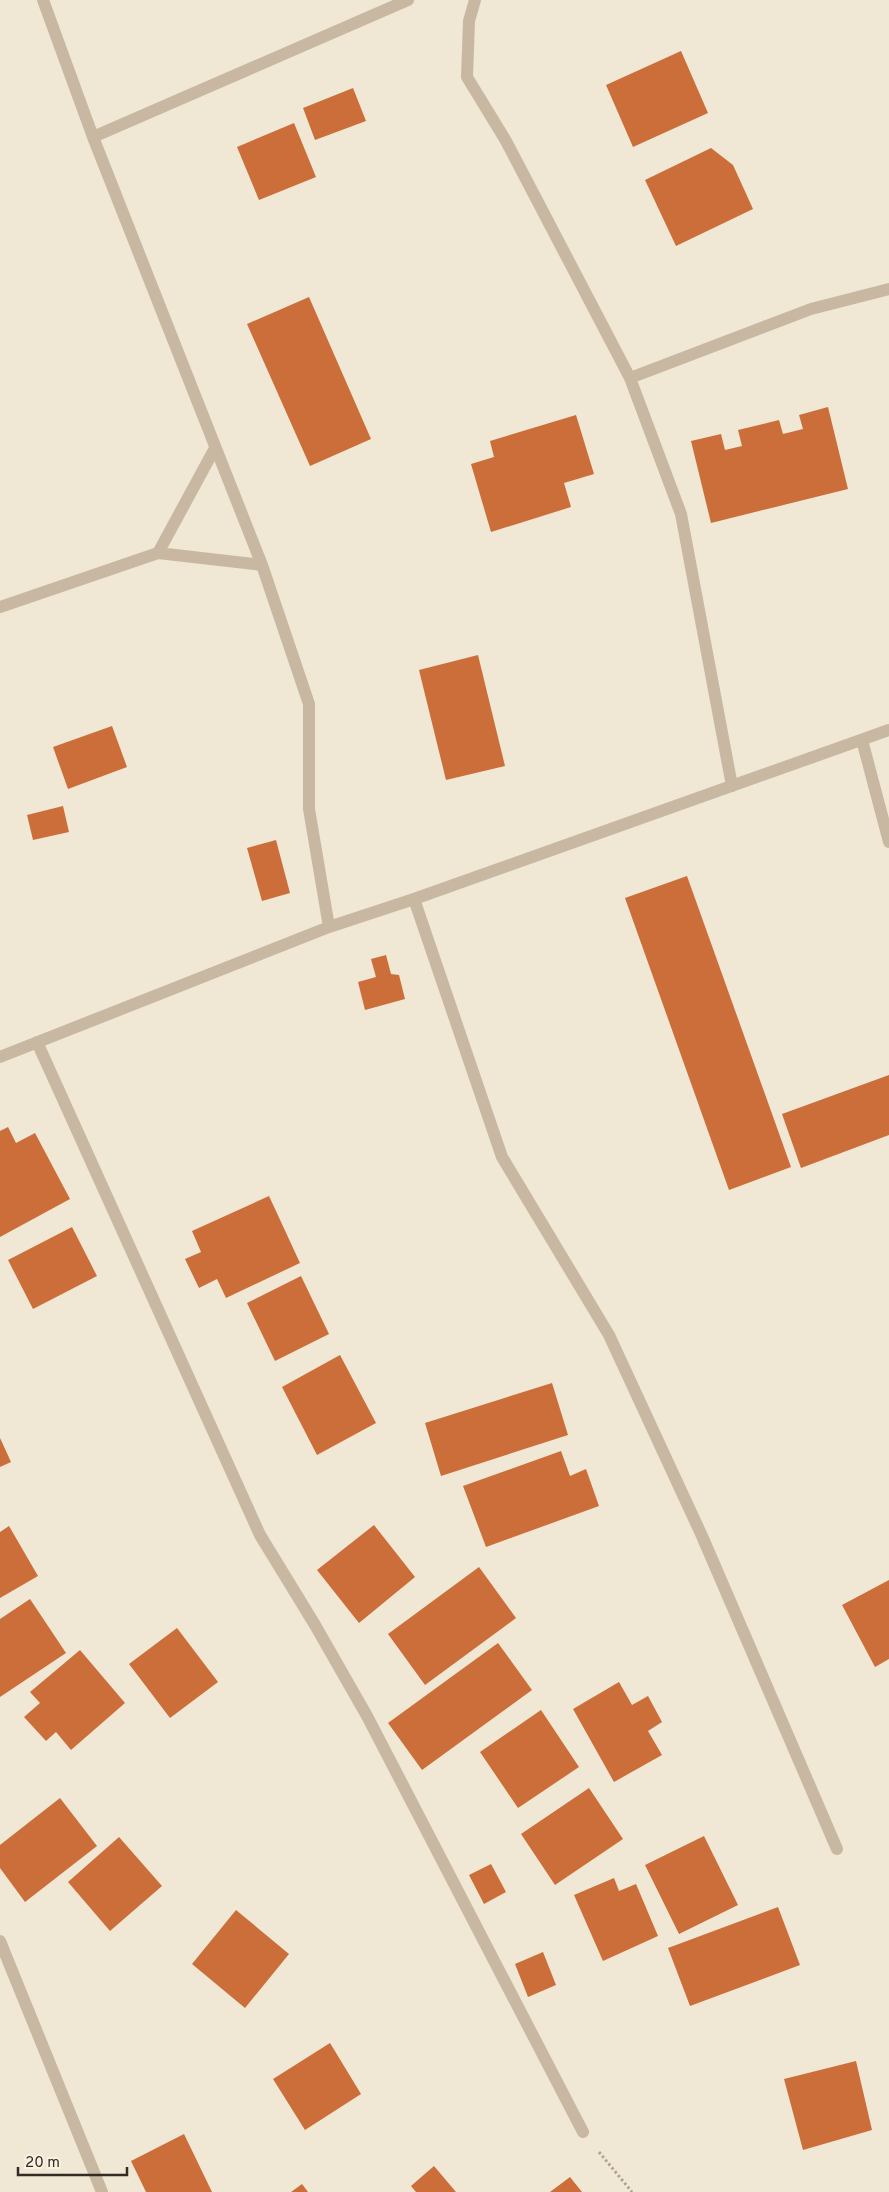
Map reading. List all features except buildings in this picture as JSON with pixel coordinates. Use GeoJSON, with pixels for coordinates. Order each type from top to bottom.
{"type":"FeatureCollection","features":[{"type":"Feature","properties":{"kind":"street"},"geometry":{"type":"LineString","coordinates":[[43,0],[93,137],[262,565],[309,704],[309,809],[329,927]]}},
{"type":"Feature","properties":{"kind":"street"},"geometry":{"type":"LineString","coordinates":[[93,137],[408,0]]}},
{"type":"Feature","properties":{"kind":"street"},"geometry":{"type":"LineString","coordinates":[[475,0],[469,21],[466,77],[506,141],[630,378],[681,514],[732,786]]}},
{"type":"Feature","properties":{"kind":"street"},"geometry":{"type":"LineString","coordinates":[[630,378],[811,310],[889,289]]}},
{"type":"Feature","properties":{"kind":"street"},"geometry":{"type":"LineString","coordinates":[[158,553],[215,448]]}},
{"type":"Feature","properties":{"kind":"street"},"geometry":{"type":"LineString","coordinates":[[0,607],[158,553],[262,565]]}},
{"type":"Feature","properties":{"kind":"street"},"geometry":{"type":"LineString","coordinates":[[0,1057],[329,927],[414,899],[889,730]]}},
{"type":"Feature","properties":{"kind":"street"},"geometry":{"type":"LineString","coordinates":[[862,740],[889,842]]}},
{"type":"Feature","properties":{"kind":"street"},"geometry":{"type":"LineString","coordinates":[[414,899],[502,1157],[609,1335],[702,1536],[837,1849]]}},
{"type":"Feature","properties":{"kind":"street"},"geometry":{"type":"LineString","coordinates":[[38,1042],[260,1535],[315,1625],[367,1716],[583,2132]]}},
{"type":"Feature","properties":{"kind":"street"},"geometry":{"type":"LineString","coordinates":[[0,1941],[102,2192]]}},
{"type":"Feature","properties":{"kind":"path"},"geometry":{"type":"LineString","coordinates":[[583,2132],[632,2192]]}}]}
